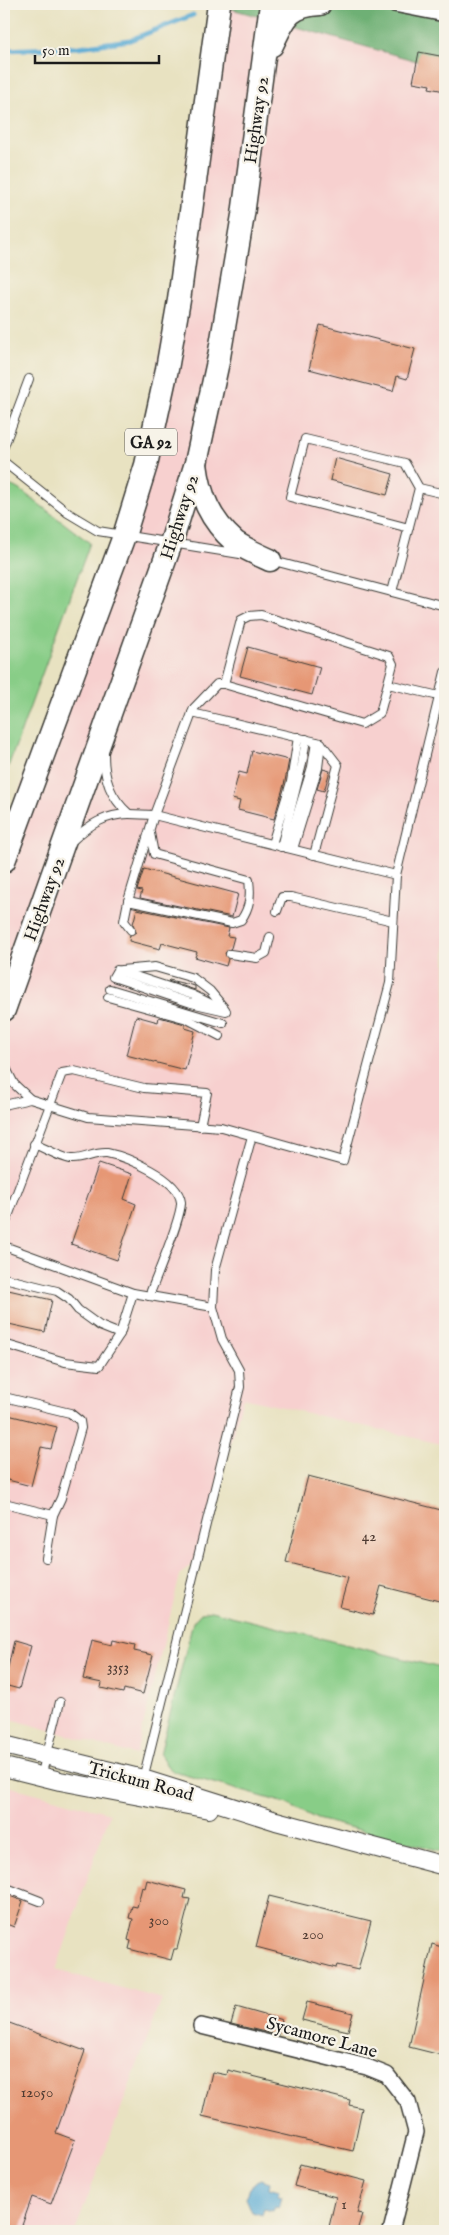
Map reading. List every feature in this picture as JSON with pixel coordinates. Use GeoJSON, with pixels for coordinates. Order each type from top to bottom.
{"type":"FeatureCollection","features":[{"type":"Feature","properties":{"kind":"main road","name":"GA 92"},"geometry":{"type":"LineString","coordinates":[[4,861],[124,536],[146,464],[167,369],[178,300],[219,4]]}},
{"type":"Feature","properties":{"kind":"main road","name":"Highway 92"},"geometry":{"type":"LineString","coordinates":[[4,1010],[171,543],[196,463],[221,348],[243,215],[271,4]]}},
{"type":"Feature","properties":{"kind":"main road"},"geometry":{"type":"LineString","coordinates":[[263,64],[285,18],[302,5],[320,4]]}},
{"type":"Feature","properties":{"kind":"main road"},"geometry":{"type":"LineString","coordinates":[[196,463],[198,481],[210,515],[236,542],[270,560]]}},
{"type":"Feature","properties":{"kind":"street"},"geometry":{"type":"LineString","coordinates":[[394,4],[445,14]]}},
{"type":"Feature","properties":{"kind":"street","name":"Trickum Road"},"geometry":{"type":"LineString","coordinates":[[4,1745],[143,1779],[276,1820],[445,1866]]}},
{"type":"Feature","properties":{"kind":"street","name":"Trickum Road"},"geometry":{"type":"LineString","coordinates":[[4,1767],[139,1798],[276,1820]]}},
{"type":"Feature","properties":{"kind":"street","name":"Sycamore Lane"},"geometry":{"type":"LineString","coordinates":[[202,2026],[367,2067],[387,2075],[408,2102],[416,2132],[391,2231]]}},
{"type":"Feature","properties":{"kind":"lane"},"geometry":{"type":"LineString","coordinates":[[4,446],[29,379]]}},
{"type":"Feature","properties":{"kind":"lane"},"geometry":{"type":"LineString","coordinates":[[392,592],[409,528],[419,488],[405,463],[304,440],[290,497],[409,528]]}},
{"type":"Feature","properties":{"kind":"lane"},"geometry":{"type":"LineString","coordinates":[[4,462],[68,513],[98,531],[203,547],[270,560],[445,606]]}},
{"type":"Feature","properties":{"kind":"lane"},"geometry":{"type":"LineString","coordinates":[[419,488],[445,494]]}},
{"type":"Feature","properties":{"kind":"lane"},"geometry":{"type":"LineString","coordinates":[[131,930],[124,921],[128,901],[154,816],[194,708],[217,684],[224,684],[362,724],[380,713],[393,664],[389,656],[261,615],[249,616],[241,620],[224,684]]}},
{"type":"Feature","properties":{"kind":"lane"},"geometry":{"type":"LineString","coordinates":[[4,1105],[30,1099],[88,1117],[220,1128],[343,1161],[390,983],[396,875],[445,672]]}},
{"type":"Feature","properties":{"kind":"lane"},"geometry":{"type":"LineString","coordinates":[[388,684],[439,696]]}},
{"type":"Feature","properties":{"kind":"lane"},"geometry":{"type":"LineString","coordinates":[[192,713],[319,742],[338,765],[314,855]]}},
{"type":"Feature","properties":{"kind":"lane"},"geometry":{"type":"LineString","coordinates":[[103,736],[106,777],[114,798],[129,814]]}},
{"type":"Feature","properties":{"kind":"lane"},"geometry":{"type":"LineString","coordinates":[[272,844],[291,782],[298,738]]}},
{"type":"Feature","properties":{"kind":"lane"},"geometry":{"type":"LineString","coordinates":[[287,848],[306,739]]}},
{"type":"Feature","properties":{"kind":"lane"},"geometry":{"type":"LineString","coordinates":[[287,848],[318,768],[319,742]]}},
{"type":"Feature","properties":{"kind":"lane"},"geometry":{"type":"LineString","coordinates":[[62,850],[96,822],[118,814],[129,814],[154,816],[396,875]]}},
{"type":"Feature","properties":{"kind":"lane"},"geometry":{"type":"LineString","coordinates":[[128,901],[232,923],[241,920],[248,910],[251,895],[249,880],[154,854],[149,833]]}},
{"type":"Feature","properties":{"kind":"lane"},"geometry":{"type":"LineString","coordinates":[[277,911],[282,897],[291,897],[393,921]]}},
{"type":"Feature","properties":{"kind":"lane"},"geometry":{"type":"LineString","coordinates":[[230,954],[257,958],[266,953],[270,937]]}},
{"type":"Feature","properties":{"kind":"lane"},"geometry":{"type":"LineString","coordinates":[[155,967],[193,978],[210,991],[226,1011],[191,1003],[115,974],[155,967]]}},
{"type":"Feature","properties":{"kind":"lane"},"geometry":{"type":"LineString","coordinates":[[110,989],[223,1023]]}},
{"type":"Feature","properties":{"kind":"lane"},"geometry":{"type":"LineString","coordinates":[[108,998],[187,1019],[220,1036]]}},
{"type":"Feature","properties":{"kind":"lane"},"geometry":{"type":"LineString","coordinates":[[4,1064],[14,1084],[30,1099]]}},
{"type":"Feature","properties":{"kind":"lane"},"geometry":{"type":"LineString","coordinates":[[4,1227],[62,1072],[74,1071],[144,1088],[207,1093],[200,1126]]}},
{"type":"Feature","properties":{"kind":"lane"},"geometry":{"type":"LineString","coordinates":[[143,1779],[240,1387],[239,1370],[222,1339],[213,1306],[215,1270],[252,1136]]}},
{"type":"Feature","properties":{"kind":"lane"},"geometry":{"type":"LineString","coordinates":[[34,1144],[72,1160],[97,1153],[125,1158],[161,1175],[174,1188],[181,1201],[178,1218],[149,1296]]}},
{"type":"Feature","properties":{"kind":"lane"},"geometry":{"type":"LineString","coordinates":[[4,1246],[133,1294],[213,1306]]}},
{"type":"Feature","properties":{"kind":"lane"},"geometry":{"type":"LineString","coordinates":[[4,1278],[57,1292],[69,1298],[78,1310],[100,1326],[120,1334]]}},
{"type":"Feature","properties":{"kind":"lane"},"geometry":{"type":"LineString","coordinates":[[4,1344],[65,1362],[99,1366],[120,1334],[133,1294]]}},
{"type":"Feature","properties":{"kind":"lane"},"geometry":{"type":"LineString","coordinates":[[4,1397],[70,1413],[80,1421],[81,1428],[62,1498],[54,1515],[46,1558]]}},
{"type":"Feature","properties":{"kind":"lane"},"geometry":{"type":"LineString","coordinates":[[4,1503],[54,1515]]}},
{"type":"Feature","properties":{"kind":"lane"},"geometry":{"type":"LineString","coordinates":[[41,1777],[60,1702]]}},
{"type":"Feature","properties":{"kind":"lane"},"geometry":{"type":"LineString","coordinates":[[4,1888],[40,1901]]}},
{"type":"Feature","properties":{"kind":"shaded area"},"geometry":{"type":"Polygon","coordinates":[[[204,4],[221,4],[221,6],[445,69],[445,1445],[243,1398],[199,1556],[180,1575],[136,1755],[4,1717],[4,831],[105,564],[145,428],[171,290],[187,153],[220,6],[204,4]]]}},
{"type":"Feature","properties":{"kind":"shaded area"},"geometry":{"type":"Polygon","coordinates":[[[4,1785],[110,1813],[56,1970],[162,1999],[75,2231],[4,2231],[4,1785]]]}},
{"type":"Feature","properties":{"kind":"green space"},"geometry":{"type":"Polygon","coordinates":[[[221,4],[445,4],[445,69],[221,6],[221,4]]]}},
{"type":"Feature","properties":{"kind":"green space"},"geometry":{"type":"Polygon","coordinates":[[[4,483],[19,489],[90,543],[4,778],[4,483]]]}},
{"type":"Feature","properties":{"kind":"green space"},"geometry":{"type":"Polygon","coordinates":[[[211,1611],[445,1669],[445,1852],[317,1819],[285,1803],[174,1772],[167,1766],[160,1754],[193,1622],[201,1613],[211,1611]]]}},
{"type":"Feature","properties":{"kind":"water"},"geometry":{"type":"Polygon","coordinates":[[[260,2179],[270,2182],[269,2188],[279,2191],[278,2196],[282,2197],[279,2208],[275,2207],[273,2211],[264,2209],[262,2215],[252,2212],[246,2198],[250,2188],[260,2179]]]}},
{"type":"Feature","properties":{"kind":"building"},"geometry":{"type":"Polygon","coordinates":[[[419,52],[445,57],[445,91],[429,88],[430,85],[413,82],[419,52]]]}},
{"type":"Feature","properties":{"kind":"building"},"geometry":{"type":"Polygon","coordinates":[[[320,325],[415,349],[407,379],[397,376],[393,391],[309,369],[320,325]]]}},
{"type":"Feature","properties":{"kind":"building"},"geometry":{"type":"Polygon","coordinates":[[[335,458],[393,474],[387,495],[330,480],[335,458]]]}},
{"type":"Feature","properties":{"kind":"building"},"geometry":{"type":"Polygon","coordinates":[[[248,647],[320,667],[312,695],[240,676],[248,647]]]}},
{"type":"Feature","properties":{"kind":"building"},"geometry":{"type":"Polygon","coordinates":[[[252,751],[289,760],[274,819],[238,810],[240,801],[232,799],[239,772],[247,774],[252,751]]]}},
{"type":"Feature","properties":{"kind":"building"},"geometry":{"type":"Polygon","coordinates":[[[323,769],[330,771],[324,791],[317,789],[323,769]]]}},
{"type":"Feature","properties":{"kind":"building"},"geometry":{"type":"Polygon","coordinates":[[[144,869],[238,894],[232,917],[140,898],[142,891],[137,890],[144,869]]]}},
{"type":"Feature","properties":{"kind":"building"},"geometry":{"type":"Polygon","coordinates":[[[137,909],[229,928],[227,936],[234,937],[231,948],[225,953],[228,959],[226,966],[195,957],[197,952],[162,943],[160,949],[129,941],[130,935],[136,932],[133,924],[137,909]]]}},
{"type":"Feature","properties":{"kind":"building"},"geometry":{"type":"Polygon","coordinates":[[[168,981],[195,986],[195,990],[168,981]]]}},
{"type":"Feature","properties":{"kind":"building"},"geometry":{"type":"Polygon","coordinates":[[[136,1016],[158,1022],[159,1017],[185,1024],[185,1028],[195,1031],[185,1070],[126,1055],[136,1016]]]}},
{"type":"Feature","properties":{"kind":"building"},"geometry":{"type":"Polygon","coordinates":[[[99,1163],[132,1174],[124,1199],[136,1204],[117,1260],[71,1244],[99,1163]]]}},
{"type":"Feature","properties":{"kind":"building"},"geometry":{"type":"Polygon","coordinates":[[[4,1289],[52,1300],[45,1332],[4,1323],[4,1289]]]}},
{"type":"Feature","properties":{"kind":"building"},"geometry":{"type":"Polygon","coordinates":[[[4,1414],[57,1427],[51,1449],[41,1447],[31,1486],[4,1479],[4,1414]]]}},
{"type":"Feature","properties":{"kind":"building"},"geometry":{"type":"Polygon","coordinates":[[[308,1476],[445,1511],[445,1592],[443,1602],[381,1586],[373,1615],[340,1607],[348,1578],[286,1562],[308,1476]]]}},
{"type":"Feature","properties":{"kind":"building"},"geometry":{"type":"Polygon","coordinates":[[[92,1640],[112,1645],[113,1640],[135,1645],[134,1651],[153,1655],[143,1694],[124,1689],[123,1693],[101,1688],[102,1683],[83,1679],[92,1640]]]}},
{"type":"Feature","properties":{"kind":"building"},"geometry":{"type":"Polygon","coordinates":[[[14,1641],[31,1646],[19,1689],[4,1685],[14,1641]]]}},
{"type":"Feature","properties":{"kind":"building"},"geometry":{"type":"Polygon","coordinates":[[[147,1880],[186,1890],[184,1898],[190,1899],[177,1949],[174,1949],[171,1960],[129,1949],[131,1941],[128,1940],[133,1919],[129,1918],[132,1906],[137,1907],[142,1887],[145,1888],[147,1880]]]}},
{"type":"Feature","properties":{"kind":"building"},"geometry":{"type":"Polygon","coordinates":[[[4,1894],[23,1901],[14,1927],[4,1923],[4,1894]]]}},
{"type":"Feature","properties":{"kind":"building"},"geometry":{"type":"Polygon","coordinates":[[[269,1896],[371,1921],[358,1970],[337,1965],[336,1968],[256,1947],[269,1896]]]}},
{"type":"Feature","properties":{"kind":"building"},"geometry":{"type":"Polygon","coordinates":[[[432,1944],[445,1948],[445,2056],[409,2047],[432,1944]]]}},
{"type":"Feature","properties":{"kind":"building"},"geometry":{"type":"Polygon","coordinates":[[[307,2002],[353,2013],[348,2031],[302,2020],[307,2002]]]}},
{"type":"Feature","properties":{"kind":"building"},"geometry":{"type":"Polygon","coordinates":[[[236,2007],[282,2020],[278,2035],[231,2024],[236,2007]]]}},
{"type":"Feature","properties":{"kind":"building"},"geometry":{"type":"Polygon","coordinates":[[[4,2021],[85,2051],[56,2133],[75,2140],[51,2204],[32,2197],[20,2231],[4,2231],[4,2021]]]}},
{"type":"Feature","properties":{"kind":"building"},"geometry":{"type":"Polygon","coordinates":[[[228,2070],[350,2100],[349,2105],[362,2108],[353,2151],[202,2116],[212,2072],[227,2075],[228,2070]]]}},
{"type":"Feature","properties":{"kind":"building"},"geometry":{"type":"Polygon","coordinates":[[[300,2164],[366,2181],[357,2213],[362,2214],[357,2231],[328,2231],[336,2197],[294,2186],[300,2164]]]}},
{"type":"Feature","properties":{"kind":"waterway"},"geometry":{"type":"LineString","coordinates":[[4,50],[79,47],[130,40],[193,15]]}}]}
